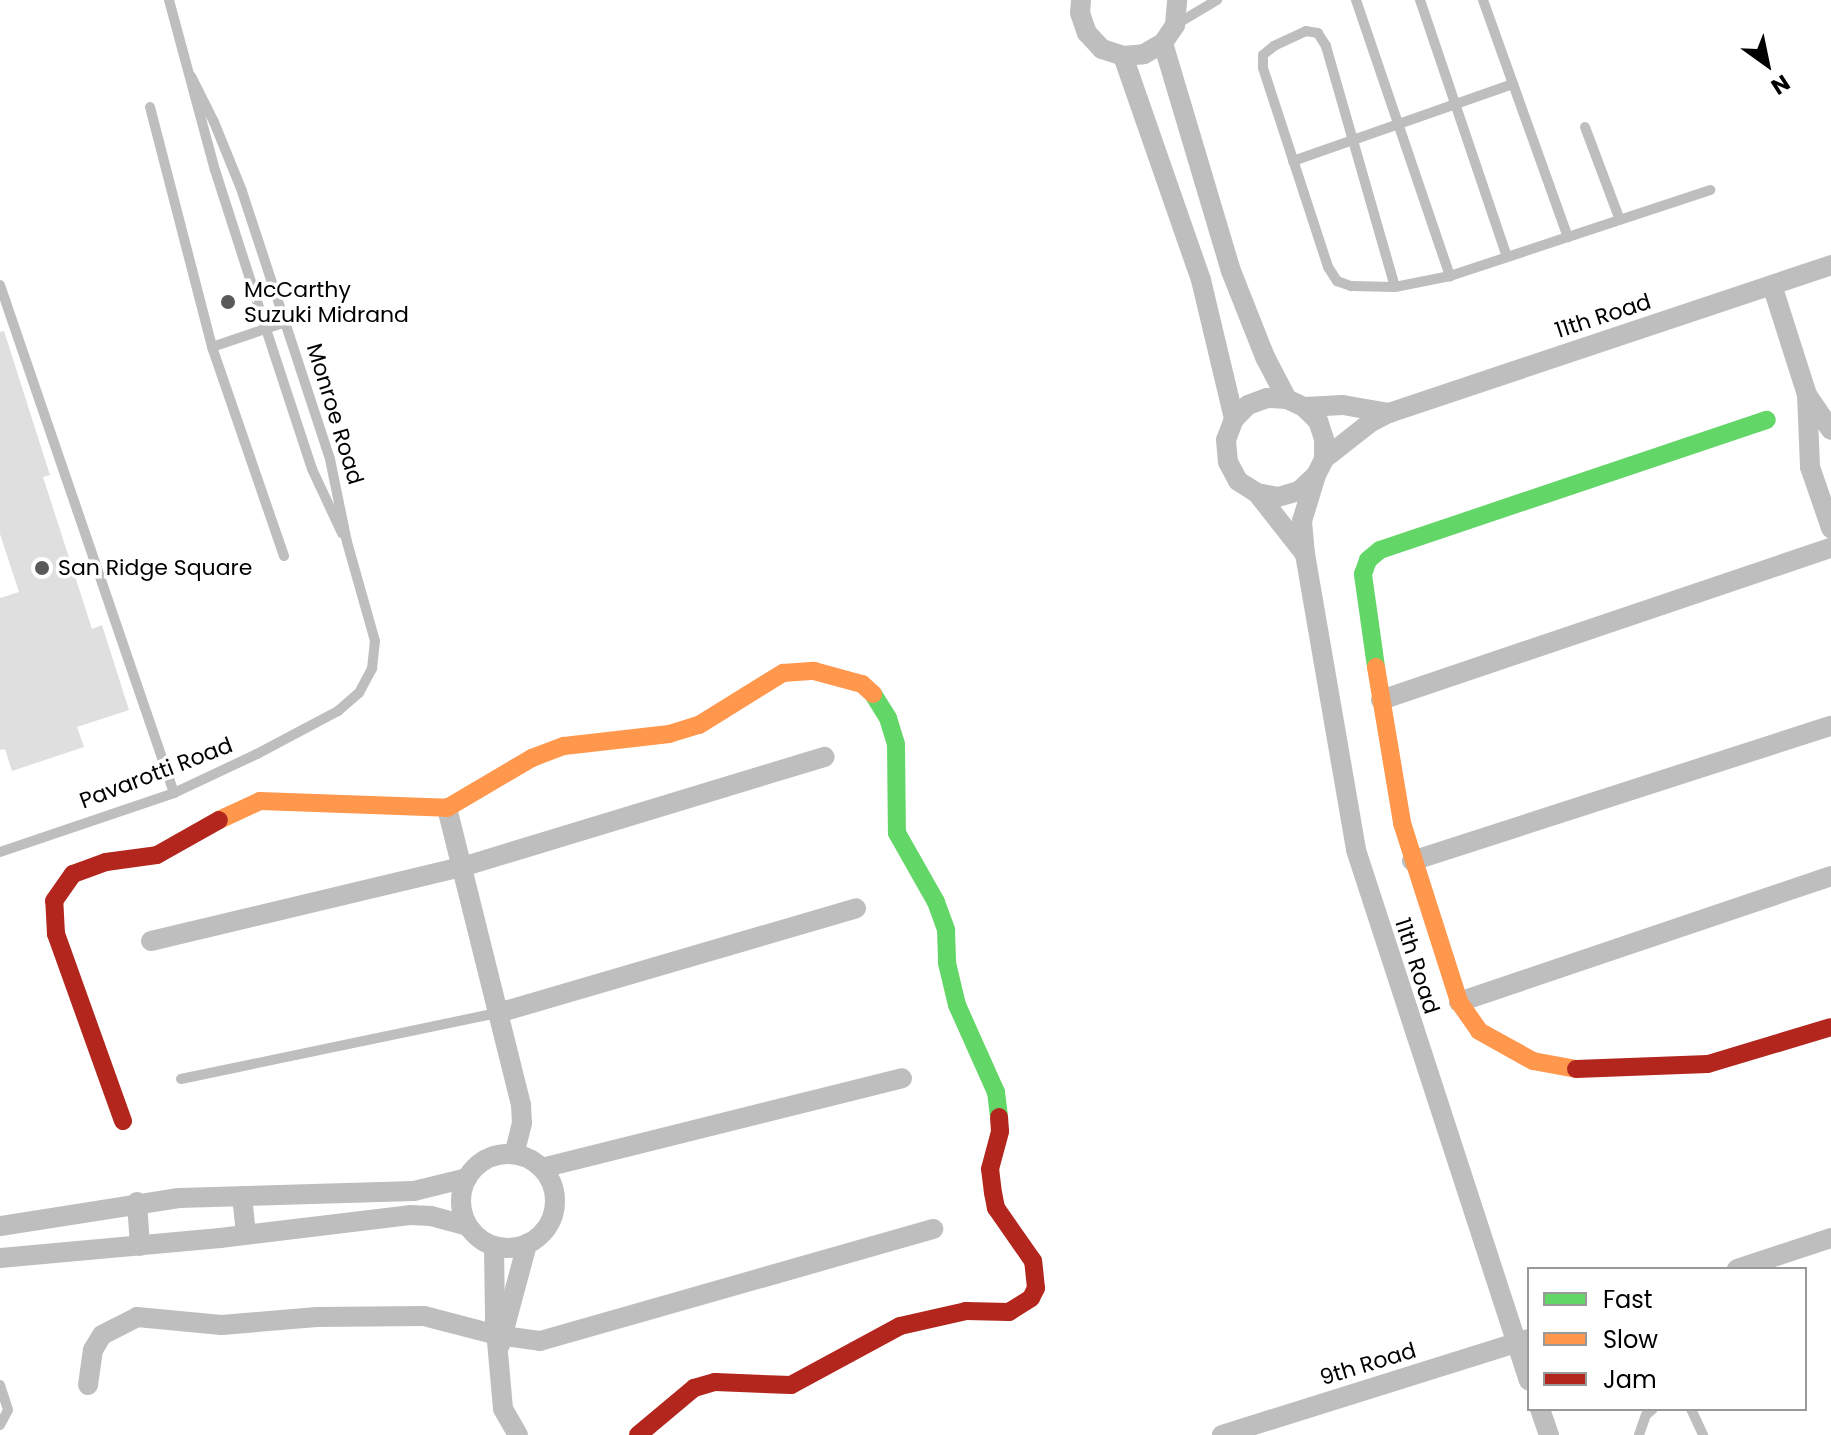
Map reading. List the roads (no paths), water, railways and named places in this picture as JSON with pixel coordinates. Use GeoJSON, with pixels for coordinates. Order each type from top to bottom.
{"type":"FeatureCollection","features":[{"type":"Feature","properties":{"kind":"street"},"geometry":{"type":"LineString","coordinates":[[1081,0],[1080,13],[1087,33],[1102,49],[1123,56],[1144,54],[1163,43],[1175,25],[1177,0]]}},
{"type":"Feature","properties":{"kind":"street"},"geometry":{"type":"LineString","coordinates":[[1163,43],[1231,271],[1265,357],[1296,403],[1318,421],[1324,439],[1320,467],[1299,491],[1278,497],[1257,493],[1238,481],[1228,462],[1226,440],[1234,419],[1248,405],[1267,398],[1296,403]]}},
{"type":"Feature","properties":{"kind":"street"},"geometry":{"type":"LineString","coordinates":[[1123,56],[1201,280],[1234,419]]}},
{"type":"Feature","properties":{"kind":"street","name":"11th Road"},"geometry":{"type":"LineString","coordinates":[[1527,1370],[1522,1341],[1356,850],[1302,521],[1320,467],[1371,422],[1389,413],[1831,265]]}},
{"type":"Feature","properties":{"kind":"street"},"geometry":{"type":"LineString","coordinates":[[1772,285],[1807,395],[1810,467],[1831,528]]}},
{"type":"Feature","properties":{"kind":"street"},"geometry":{"type":"LineString","coordinates":[[1807,395],[1831,430]]}},
{"type":"Feature","properties":{"kind":"street","name":"11th Road"},"geometry":{"type":"LineString","coordinates":[[1296,403],[1343,405],[1389,413]]}},
{"type":"Feature","properties":{"kind":"street"},"geometry":{"type":"LineString","coordinates":[[1767,420],[1380,550],[1368,560],[1363,574],[1381,700],[1412,861],[1459,1002],[1479,1031],[1533,1061],[1566,1069],[1708,1064],[1831,1027]]}},
{"type":"Feature","properties":{"kind":"street","name":"11th Road"},"geometry":{"type":"LineString","coordinates":[[1257,493],[1305,554]]}},
{"type":"Feature","properties":{"kind":"street"},"geometry":{"type":"LineString","coordinates":[[1381,700],[1831,549],[1831,541]]}},
{"type":"Feature","properties":{"kind":"street"},"geometry":{"type":"LineString","coordinates":[[123,1121],[56,934],[54,901],[73,874],[98,864],[157,855],[242,807],[260,801],[447,808],[532,758],[564,746],[669,734],[699,725],[723,713],[766,681],[797,670],[862,684],[878,699],[888,718],[898,772],[897,833],[936,902],[946,930],[947,963],[957,1005],[996,1092],[1000,1131],[990,1169],[996,1208],[1033,1261],[1036,1288],[1031,1298],[1009,1312],[966,1311],[900,1326],[791,1385],[715,1382],[694,1388],[638,1435]]}},
{"type":"Feature","properties":{"kind":"street"},"geometry":{"type":"LineString","coordinates":[[1412,861],[1831,726]]}},
{"type":"Feature","properties":{"kind":"street"},"geometry":{"type":"LineString","coordinates":[[151,941],[462,867],[825,757]]}},
{"type":"Feature","properties":{"kind":"street"},"geometry":{"type":"LineString","coordinates":[[447,808],[523,1116],[514,1154]]}},
{"type":"Feature","properties":{"kind":"street"},"geometry":{"type":"LineString","coordinates":[[1459,1002],[1831,876]]}},
{"type":"Feature","properties":{"kind":"street"},"geometry":{"type":"LineString","coordinates":[[498,1013],[856,908]]}},
{"type":"Feature","properties":{"kind":"street"},"geometry":{"type":"LineString","coordinates":[[542,1168],[902,1078]]}},
{"type":"Feature","properties":{"kind":"street"},"geometry":{"type":"LineString","coordinates":[[0,1226],[137,1202],[414,1191],[467,1178],[487,1159],[514,1154],[529,1158],[550,1178],[555,1203],[547,1228],[527,1244],[494,1246],[475,1235],[468,1226],[461,1202],[467,1178]]}},
{"type":"Feature","properties":{"kind":"street"},"geometry":{"type":"LineString","coordinates":[[242,1196],[246,1234]]}},
{"type":"Feature","properties":{"kind":"street"},"geometry":{"type":"LineString","coordinates":[[137,1202],[140,1246]]}},
{"type":"Feature","properties":{"kind":"street"},"geometry":{"type":"LineString","coordinates":[[0,1258],[140,1246],[410,1215],[431,1216],[468,1226]]}},
{"type":"Feature","properties":{"kind":"street"},"geometry":{"type":"LineString","coordinates":[[39,1221],[46,1254]]}},
{"type":"Feature","properties":{"kind":"street"},"geometry":{"type":"LineString","coordinates":[[88,1385],[93,1350],[102,1335],[137,1317],[222,1325],[403,1315],[452,1321],[500,1339],[532,1341],[553,1338],[933,1229]]}},
{"type":"Feature","properties":{"kind":"street"},"geometry":{"type":"LineString","coordinates":[[1743,1267],[1831,1238]]}},
{"type":"Feature","properties":{"kind":"street"},"geometry":{"type":"LineString","coordinates":[[500,1339],[527,1244]]}},
{"type":"Feature","properties":{"kind":"street"},"geometry":{"type":"LineString","coordinates":[[494,1246],[503,1409],[518,1435]]}},
{"type":"Feature","properties":{"kind":"street","name":"9th Road"},"geometry":{"type":"LineString","coordinates":[[1222,1435],[1522,1341]]}},
{"type":"Feature","properties":{"kind":"street"},"geometry":{"type":"LineString","coordinates":[[1541,1411],[1549,1435]]}},
{"type":"Feature","properties":{"kind":"lane","name":"Monroe Road"},"geometry":{"type":"LineString","coordinates":[[169,0],[215,170],[266,329],[312,469],[347,542]]}},
{"type":"Feature","properties":{"kind":"lane"},"geometry":{"type":"LineString","coordinates":[[1175,25],[1217,0]]}},
{"type":"Feature","properties":{"kind":"lane"},"geometry":{"type":"LineString","coordinates":[[1356,0],[1450,276]]}},
{"type":"Feature","properties":{"kind":"lane"},"geometry":{"type":"LineString","coordinates":[[1420,0],[1507,257]]}},
{"type":"Feature","properties":{"kind":"lane"},"geometry":{"type":"LineString","coordinates":[[1483,0],[1568,237]]}},
{"type":"Feature","properties":{"kind":"lane"},"geometry":{"type":"LineString","coordinates":[[1395,287],[1326,46],[1318,33],[1306,31],[1263,55],[1263,68],[1328,267],[1337,281],[1351,286],[1395,287],[1450,276],[1710,190]]}},
{"type":"Feature","properties":{"kind":"lane","name":"Monroe Road"},"geometry":{"type":"LineString","coordinates":[[191,76],[242,191],[330,459],[347,542],[375,641],[372,669],[359,693]]}},
{"type":"Feature","properties":{"kind":"lane"},"geometry":{"type":"LineString","coordinates":[[1293,161],[1513,84]]}},
{"type":"Feature","properties":{"kind":"lane"},"geometry":{"type":"LineString","coordinates":[[150,107],[212,347],[284,556]]}},
{"type":"Feature","properties":{"kind":"lane"},"geometry":{"type":"LineString","coordinates":[[1585,127],[1620,220]]}},
{"type":"Feature","properties":{"kind":"lane"},"geometry":{"type":"LineString","coordinates":[[0,285],[174,793]]}},
{"type":"Feature","properties":{"kind":"lane"},"geometry":{"type":"LineString","coordinates":[[212,347],[286,322]]}},
{"type":"Feature","properties":{"kind":"lane","name":"Pavarotti Road"},"geometry":{"type":"LineString","coordinates":[[0,852],[174,793],[311,727],[359,693]]}},
{"type":"Feature","properties":{"kind":"lane"},"geometry":{"type":"LineString","coordinates":[[181,1079],[498,1013]]}},
{"type":"Feature","properties":{"kind":"lane"},"geometry":{"type":"LineString","coordinates":[[0,1385],[8,1410],[0,1425]]}},
{"type":"Feature","properties":{"kind":"lane"},"geometry":{"type":"LineString","coordinates":[[1639,1435],[1639,1427],[1651,1411]]}},
{"type":"Feature","properties":{"kind":"lane"},"geometry":{"type":"LineString","coordinates":[[1692,1411],[1703,1435]]}},
{"type":"Feature","properties":{"kind":"place","name":"McCarthy Suzuki Midrand"},"geometry":{"type":"Point","coordinates":[228,302]}},
{"type":"Feature","properties":{"kind":"place","name":"San Ridge Square"},"geometry":{"type":"Point","coordinates":[42,568]}}]}
